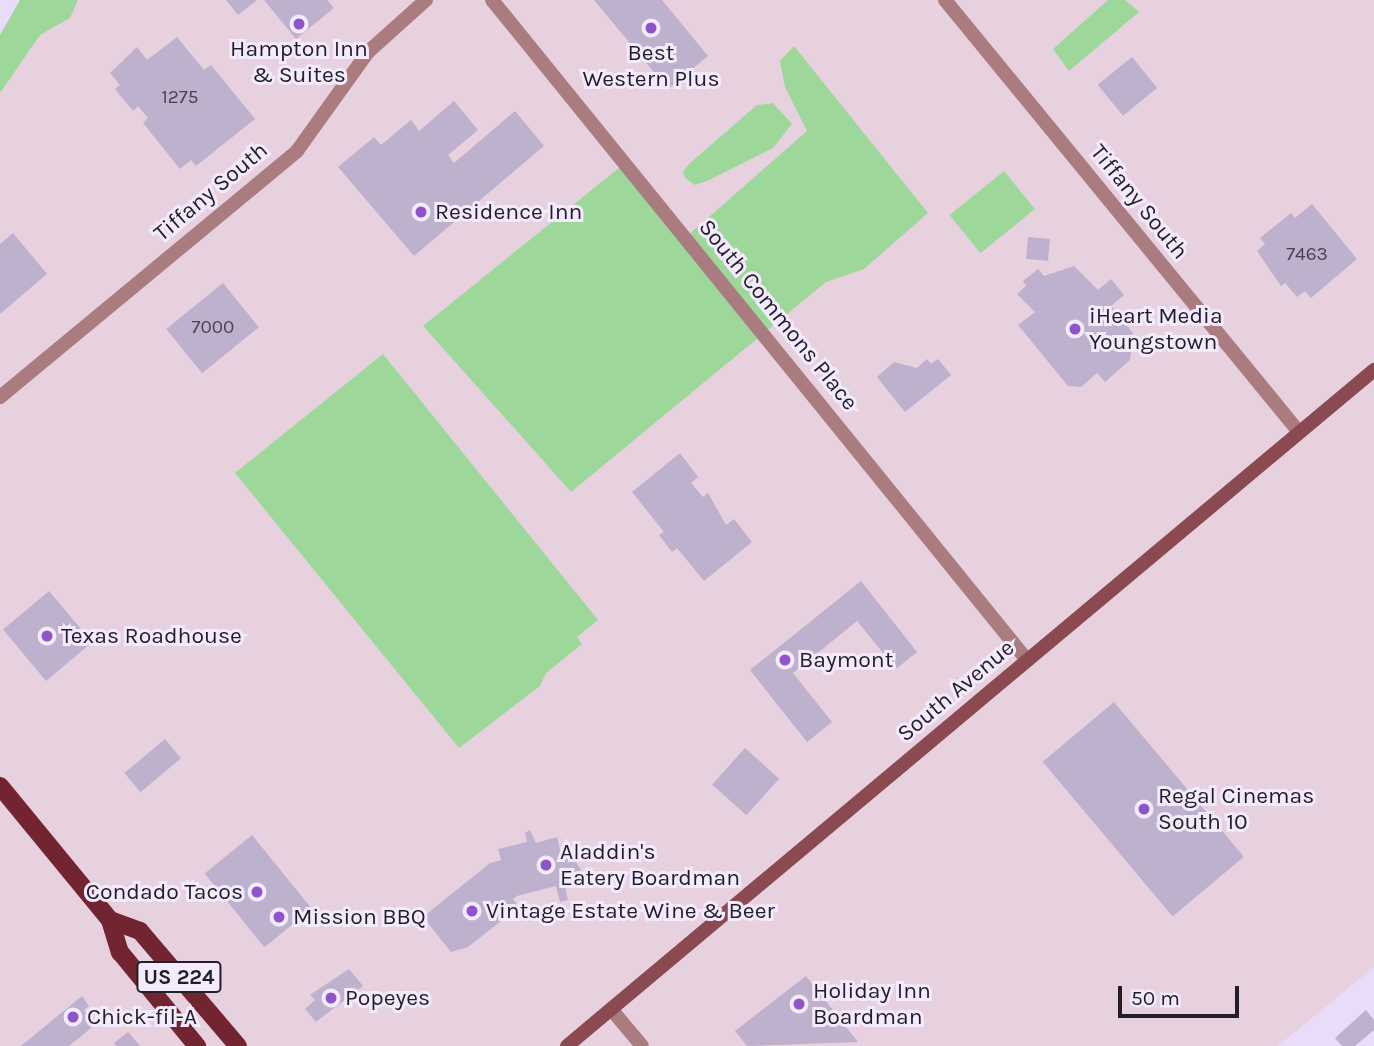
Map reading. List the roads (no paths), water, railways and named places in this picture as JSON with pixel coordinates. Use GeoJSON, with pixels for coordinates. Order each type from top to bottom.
{"type":"FeatureCollection","features":[{"type":"Feature","properties":{"kind":"main road","name":"South Avenue"},"geometry":{"type":"LineString","coordinates":[[567,1046],[1374,370]]}},
{"type":"Feature","properties":{"kind":"main road","name":"US 224"},"geometry":{"type":"LineString","coordinates":[[0,786],[110,920],[120,952],[197,1046]]}},
{"type":"Feature","properties":{"kind":"main road","name":"US 224"},"geometry":{"type":"LineString","coordinates":[[110,920],[139,931],[238,1046]]}},
{"type":"Feature","properties":{"kind":"street","name":"Tiffany South"},"geometry":{"type":"LineString","coordinates":[[0,397],[297,150],[368,52],[426,0]]}},
{"type":"Feature","properties":{"kind":"street","name":"South Commons Place"},"geometry":{"type":"LineString","coordinates":[[492,0],[1027,660]]}},
{"type":"Feature","properties":{"kind":"street","name":"Tiffany South"},"geometry":{"type":"LineString","coordinates":[[945,0],[1299,432]]}},
{"type":"Feature","properties":{"kind":"street"},"geometry":{"type":"LineString","coordinates":[[611,1009],[642,1046]]}},
{"type":"Feature","properties":{"kind":"place","name":"Hampton Inn & Suites"},"geometry":{"type":"Point","coordinates":[299,24]}},
{"type":"Feature","properties":{"kind":"place","name":"Best Western Plus"},"geometry":{"type":"Point","coordinates":[651,28]}},
{"type":"Feature","properties":{"kind":"place","name":"Residence Inn"},"geometry":{"type":"Point","coordinates":[421,212]}},
{"type":"Feature","properties":{"kind":"place","name":"iHeart Media Youngstown"},"geometry":{"type":"Point","coordinates":[1075,329]}},
{"type":"Feature","properties":{"kind":"place","name":"Texas Roadhouse"},"geometry":{"type":"Point","coordinates":[47,636]}},
{"type":"Feature","properties":{"kind":"place","name":"Baymont"},"geometry":{"type":"Point","coordinates":[785,660]}},
{"type":"Feature","properties":{"kind":"place","name":"Regal Cinemas South 10"},"geometry":{"type":"Point","coordinates":[1144,809]}},
{"type":"Feature","properties":{"kind":"place","name":"Aladdin's Eatery Boardman"},"geometry":{"type":"Point","coordinates":[546,865]}},
{"type":"Feature","properties":{"kind":"place","name":"Condado Tacos"},"geometry":{"type":"Point","coordinates":[257,892]}},
{"type":"Feature","properties":{"kind":"place","name":"Vintage Estate Wine & Beer"},"geometry":{"type":"Point","coordinates":[472,911]}},
{"type":"Feature","properties":{"kind":"place","name":"Mission BBQ"},"geometry":{"type":"Point","coordinates":[279,917]}},
{"type":"Feature","properties":{"kind":"place","name":"Popeyes"},"geometry":{"type":"Point","coordinates":[331,998]}},
{"type":"Feature","properties":{"kind":"place","name":"Holiday Inn Boardman"},"geometry":{"type":"Point","coordinates":[799,1004]}},
{"type":"Feature","properties":{"kind":"place","name":"Chick-fil-A"},"geometry":{"type":"Point","coordinates":[73,1017]}}]}
